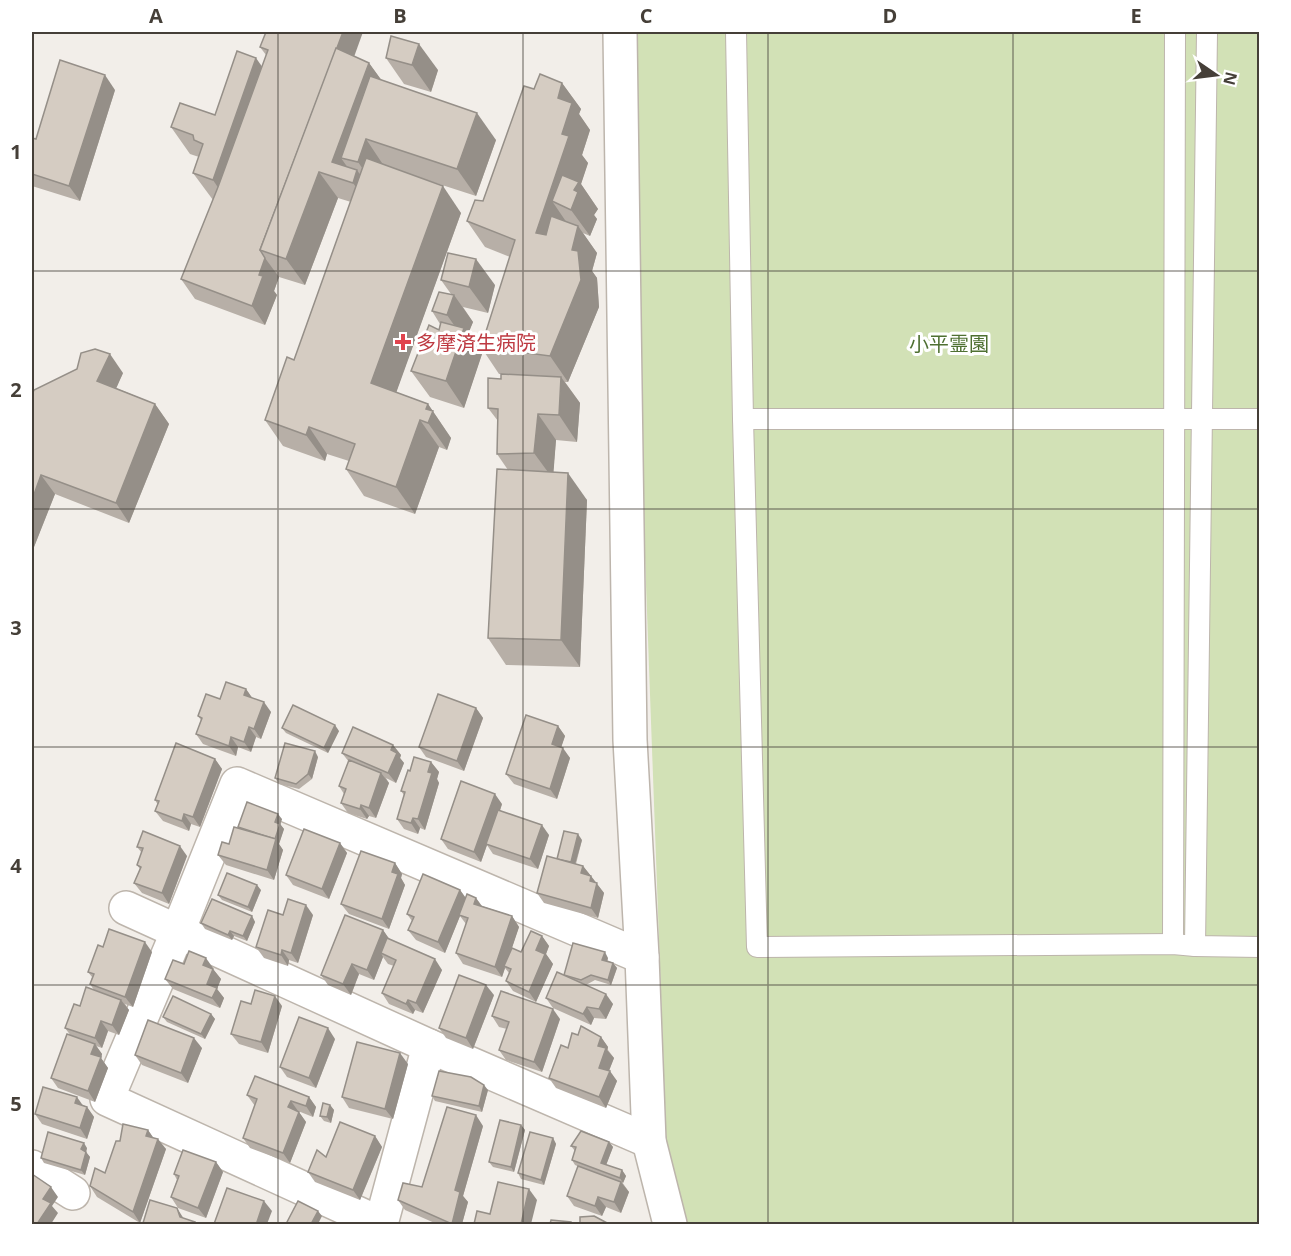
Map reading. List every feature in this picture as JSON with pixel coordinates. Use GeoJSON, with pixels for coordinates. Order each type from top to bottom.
{"type":"FeatureCollection","features":[{"type":"Feature","properties":{"kind":"street"},"geometry":{"type":"LineString","coordinates":[[620,32],[630,740],[649,1142],[670,1224]]}},
{"type":"Feature","properties":{"kind":"street"},"geometry":{"type":"LineString","coordinates":[[429,1046],[381,1224],[107,1100],[237,784],[642,957]]}},
{"type":"Feature","properties":{"kind":"street"},"geometry":{"type":"LineString","coordinates":[[126,908],[429,1046],[649,1142]]}},
{"type":"Feature","properties":{"kind":"street"},"geometry":{"type":"LineString","coordinates":[[32,1167],[73,1193]]}},
{"type":"Feature","properties":{"kind":"lane"},"geometry":{"type":"LineString","coordinates":[[736,32],[743,419],[757,947],[1173,944],[1260,946]]}},
{"type":"Feature","properties":{"kind":"lane"},"geometry":{"type":"LineString","coordinates":[[1173,944],[1175,32]]}},
{"type":"Feature","properties":{"kind":"lane"},"geometry":{"type":"LineString","coordinates":[[1195,946],[1208,32]]}},
{"type":"Feature","properties":{"kind":"lane"},"geometry":{"type":"LineString","coordinates":[[743,419],[1260,419]]}},
{"type":"Feature","properties":{"kind":"green space","name":"小平霊園"},"geometry":{"type":"Polygon","coordinates":[[[632,32],[1259,32],[1259,1224],[685,1224],[667,1159],[639,393],[632,32]]]}},
{"type":"Feature","properties":{"kind":"building"},"geometry":{"type":"Polygon","coordinates":[[[266,32],[343,32],[260,250],[265,258],[259,275],[263,276],[252,306],[181,279],[218,187],[268,50],[260,47],[266,32]]]}},
{"type":"Feature","properties":{"kind":"building"},"geometry":{"type":"Polygon","coordinates":[[[391,36],[419,44],[412,65],[386,58],[391,36]]]}},
{"type":"Feature","properties":{"kind":"building"},"geometry":{"type":"Polygon","coordinates":[[[336,48],[369,63],[332,162],[357,170],[353,183],[319,172],[286,259],[260,250],[336,48]]]}},
{"type":"Feature","properties":{"kind":"building"},"geometry":{"type":"Polygon","coordinates":[[[237,51],[256,58],[213,180],[193,173],[203,144],[194,140],[193,135],[171,127],[180,103],[215,115],[237,51]]]}},
{"type":"Feature","properties":{"kind":"building"},"geometry":{"type":"Polygon","coordinates":[[[60,60],[105,75],[69,186],[32,174],[32,138],[36,139],[60,60]]]}},
{"type":"Feature","properties":{"kind":"building"},"geometry":{"type":"Polygon","coordinates":[[[540,74],[562,83],[558,98],[572,103],[562,134],[569,136],[536,233],[546,235],[551,216],[578,226],[572,250],[578,251],[581,280],[550,356],[481,347],[515,240],[467,221],[475,200],[483,201],[524,86],[534,89],[540,74]]]}},
{"type":"Feature","properties":{"kind":"building"},"geometry":{"type":"Polygon","coordinates":[[[370,76],[477,113],[457,169],[366,139],[358,162],[341,158],[370,76]]]}},
{"type":"Feature","properties":{"kind":"building"},"geometry":{"type":"Polygon","coordinates":[[[366,158],[443,186],[371,383],[428,404],[426,409],[433,411],[428,423],[420,420],[396,487],[346,469],[355,444],[309,427],[306,435],[265,420],[287,357],[294,360],[366,158]]]}},
{"type":"Feature","properties":{"kind":"building"},"geometry":{"type":"Polygon","coordinates":[[[562,175],[579,182],[574,190],[578,192],[571,210],[552,201],[562,175]]]}},
{"type":"Feature","properties":{"kind":"building"},"geometry":{"type":"Polygon","coordinates":[[[448,253],[476,259],[469,287],[441,280],[448,253]]]}},
{"type":"Feature","properties":{"kind":"building"},"geometry":{"type":"Polygon","coordinates":[[[439,292],[454,295],[447,315],[432,311],[439,292]]]}},
{"type":"Feature","properties":{"kind":"building"},"geometry":{"type":"Polygon","coordinates":[[[441,322],[464,328],[446,381],[411,371],[429,325],[439,330],[441,322]]]}},
{"type":"Feature","properties":{"kind":"building"},"geometry":{"type":"Polygon","coordinates":[[[95,349],[110,354],[97,381],[155,404],[116,503],[41,475],[32,500],[32,395],[34,390],[77,369],[81,353],[95,349]]]}},
{"type":"Feature","properties":{"kind":"building"},"geometry":{"type":"Polygon","coordinates":[[[501,374],[561,377],[559,415],[538,414],[534,453],[497,454],[498,409],[488,408],[488,378],[501,379],[501,374]]]}},
{"type":"Feature","properties":{"kind":"building"},"geometry":{"type":"Polygon","coordinates":[[[497,469],[568,473],[561,640],[488,638],[497,469]]]}},
{"type":"Feature","properties":{"kind":"building"},"geometry":{"type":"Polygon","coordinates":[[[226,682],[246,689],[244,695],[264,702],[254,729],[249,727],[244,742],[231,737],[229,746],[196,734],[202,718],[198,716],[206,694],[220,699],[226,682]]]}},
{"type":"Feature","properties":{"kind":"building"},"geometry":{"type":"Polygon","coordinates":[[[438,694],[476,708],[457,761],[419,747],[438,694]]]}},
{"type":"Feature","properties":{"kind":"building"},"geometry":{"type":"Polygon","coordinates":[[[293,705],[335,725],[324,748],[282,728],[293,705]]]}},
{"type":"Feature","properties":{"kind":"building"},"geometry":{"type":"Polygon","coordinates":[[[526,715],[558,726],[552,744],[563,748],[550,789],[506,774],[526,715]]]}},
{"type":"Feature","properties":{"kind":"building"},"geometry":{"type":"Polygon","coordinates":[[[353,727],[393,745],[391,750],[397,753],[388,773],[342,753],[353,727]]]}},
{"type":"Feature","properties":{"kind":"building"},"geometry":{"type":"Polygon","coordinates":[[[176,743],[215,759],[193,817],[184,814],[182,821],[155,811],[159,801],[155,800],[176,743]]]}},
{"type":"Feature","properties":{"kind":"building"},"geometry":{"type":"Polygon","coordinates":[[[285,743],[315,751],[308,774],[296,784],[275,778],[285,743]]]}},
{"type":"Feature","properties":{"kind":"building"},"geometry":{"type":"Polygon","coordinates":[[[414,757],[431,762],[428,772],[432,773],[418,819],[413,818],[411,823],[397,819],[405,792],[401,791],[414,757]]]}},
{"type":"Feature","properties":{"kind":"building"},"geometry":{"type":"Polygon","coordinates":[[[349,760],[381,773],[369,808],[361,805],[360,809],[341,803],[346,789],[339,786],[349,760]]]}},
{"type":"Feature","properties":{"kind":"building"},"geometry":{"type":"Polygon","coordinates":[[[461,781],[495,794],[474,852],[441,839],[461,781]]]}},
{"type":"Feature","properties":{"kind":"building"},"geometry":{"type":"Polygon","coordinates":[[[247,802],[278,814],[275,822],[280,824],[275,839],[238,827],[247,802]]]}},
{"type":"Feature","properties":{"kind":"building"},"geometry":{"type":"Polygon","coordinates":[[[498,810],[542,825],[530,859],[486,844],[498,810]]]}},
{"type":"Feature","properties":{"kind":"building"},"geometry":{"type":"Polygon","coordinates":[[[234,827],[276,839],[267,870],[218,855],[222,842],[229,844],[234,827]]]}},
{"type":"Feature","properties":{"kind":"building"},"geometry":{"type":"Polygon","coordinates":[[[304,829],[340,843],[322,889],[286,875],[304,829]]]}},
{"type":"Feature","properties":{"kind":"building"},"geometry":{"type":"Polygon","coordinates":[[[143,831],[180,846],[162,893],[134,883],[141,867],[137,865],[143,848],[137,847],[143,831]]]}},
{"type":"Feature","properties":{"kind":"building"},"geometry":{"type":"Polygon","coordinates":[[[564,831],[578,834],[571,862],[557,859],[564,831]]]}},
{"type":"Feature","properties":{"kind":"building"},"geometry":{"type":"Polygon","coordinates":[[[361,851],[395,863],[392,872],[398,874],[382,919],[341,904],[361,851]]]}},
{"type":"Feature","properties":{"kind":"building"},"geometry":{"type":"Polygon","coordinates":[[[547,856],[583,866],[581,873],[591,876],[590,881],[597,883],[591,908],[537,893],[547,856]]]}},
{"type":"Feature","properties":{"kind":"building"},"geometry":{"type":"Polygon","coordinates":[[[227,873],[257,885],[248,907],[218,895],[227,873]]]}},
{"type":"Feature","properties":{"kind":"building"},"geometry":{"type":"Polygon","coordinates":[[[423,874],[460,890],[438,942],[408,930],[414,917],[407,914],[423,874]]]}},
{"type":"Feature","properties":{"kind":"building"},"geometry":{"type":"Polygon","coordinates":[[[467,894],[476,898],[474,904],[512,916],[495,967],[456,953],[468,918],[459,915],[467,894]]]}},
{"type":"Feature","properties":{"kind":"building"},"geometry":{"type":"Polygon","coordinates":[[[212,899],[252,916],[243,936],[230,931],[228,935],[201,923],[212,899]]]}},
{"type":"Feature","properties":{"kind":"building"},"geometry":{"type":"Polygon","coordinates":[[[288,899],[306,905],[291,953],[282,950],[281,955],[256,947],[268,910],[283,915],[288,899]]]}},
{"type":"Feature","properties":{"kind":"building"},"geometry":{"type":"Polygon","coordinates":[[[345,915],[383,930],[367,970],[352,964],[343,984],[321,975],[345,915]]]}},
{"type":"Feature","properties":{"kind":"building"},"geometry":{"type":"Polygon","coordinates":[[[109,929],[145,942],[125,997],[90,984],[94,974],[88,972],[98,945],[103,947],[109,929]]]}},
{"type":"Feature","properties":{"kind":"building"},"geometry":{"type":"Polygon","coordinates":[[[531,931],[542,936],[536,950],[545,954],[529,992],[506,981],[511,969],[504,966],[512,948],[521,952],[531,931]]]}},
{"type":"Feature","properties":{"kind":"building"},"geometry":{"type":"Polygon","coordinates":[[[387,938],[435,959],[416,1003],[408,1000],[406,1004],[382,993],[396,960],[381,953],[387,938]]]}},
{"type":"Feature","properties":{"kind":"building"},"geometry":{"type":"Polygon","coordinates":[[[573,943],[605,952],[602,960],[613,963],[608,980],[591,975],[581,980],[564,975],[573,943]]]}},
{"type":"Feature","properties":{"kind":"building"},"geometry":{"type":"Polygon","coordinates":[[[189,951],[206,958],[203,965],[213,969],[207,984],[217,988],[212,998],[165,979],[173,960],[184,964],[189,951]]]}},
{"type":"Feature","properties":{"kind":"building"},"geometry":{"type":"Polygon","coordinates":[[[557,972],[606,994],[599,1009],[587,1007],[583,1014],[546,998],[557,972]]]}},
{"type":"Feature","properties":{"kind":"building"},"geometry":{"type":"Polygon","coordinates":[[[459,975],[486,985],[466,1038],[439,1028],[459,975]]]}},
{"type":"Feature","properties":{"kind":"building"},"geometry":{"type":"Polygon","coordinates":[[[86,987],[121,1000],[112,1025],[101,1021],[95,1038],[65,1028],[74,1004],[80,1006],[86,987]]]}},
{"type":"Feature","properties":{"kind":"building"},"geometry":{"type":"Polygon","coordinates":[[[255,990],[275,996],[261,1042],[231,1034],[241,1001],[251,1004],[255,990]]]}},
{"type":"Feature","properties":{"kind":"building"},"geometry":{"type":"Polygon","coordinates":[[[501,991],[553,1009],[534,1062],[499,1050],[509,1022],[492,1016],[501,991]]]}},
{"type":"Feature","properties":{"kind":"building"},"geometry":{"type":"Polygon","coordinates":[[[173,996],[211,1014],[201,1034],[163,1017],[173,996]]]}},
{"type":"Feature","properties":{"kind":"building"},"geometry":{"type":"Polygon","coordinates":[[[299,1017],[328,1028],[309,1078],[280,1067],[299,1017]]]}},
{"type":"Feature","properties":{"kind":"building"},"geometry":{"type":"Polygon","coordinates":[[[148,1020],[194,1038],[181,1073],[135,1055],[148,1020]]]}},
{"type":"Feature","properties":{"kind":"building"},"geometry":{"type":"Polygon","coordinates":[[[581,1026],[601,1037],[598,1046],[606,1048],[599,1068],[610,1071],[599,1097],[549,1078],[561,1045],[568,1048],[572,1033],[578,1035],[581,1026]]]}},
{"type":"Feature","properties":{"kind":"building"},"geometry":{"type":"Polygon","coordinates":[[[67,1034],[95,1044],[91,1054],[101,1057],[88,1091],[51,1078],[67,1034]]]}},
{"type":"Feature","properties":{"kind":"building"},"geometry":{"type":"Polygon","coordinates":[[[357,1042],[400,1053],[385,1109],[342,1097],[357,1042]]]}},
{"type":"Feature","properties":{"kind":"building"},"geometry":{"type":"Polygon","coordinates":[[[439,1071],[471,1077],[484,1085],[479,1106],[432,1096],[439,1071]]]}},
{"type":"Feature","properties":{"kind":"building"},"geometry":{"type":"Polygon","coordinates":[[[255,1076],[309,1097],[306,1106],[291,1101],[288,1107],[299,1112],[283,1153],[243,1138],[257,1099],[247,1095],[255,1076]]]}},
{"type":"Feature","properties":{"kind":"building"},"geometry":{"type":"Polygon","coordinates":[[[43,1087],[77,1097],[75,1103],[87,1107],[80,1128],[35,1114],[43,1087]]]}},
{"type":"Feature","properties":{"kind":"building"},"geometry":{"type":"Polygon","coordinates":[[[323,1103],[330,1105],[327,1117],[320,1116],[323,1103]]]}},
{"type":"Feature","properties":{"kind":"building"},"geometry":{"type":"Polygon","coordinates":[[[447,1107],[476,1115],[455,1190],[460,1192],[452,1224],[398,1200],[403,1183],[422,1187],[447,1107]]]}},
{"type":"Feature","properties":{"kind":"building"},"geometry":{"type":"Polygon","coordinates":[[[500,1120],[521,1125],[511,1167],[489,1162],[500,1120]]]}},
{"type":"Feature","properties":{"kind":"building"},"geometry":{"type":"Polygon","coordinates":[[[340,1122],[375,1136],[353,1190],[308,1172],[317,1150],[326,1157],[340,1122]]]}},
{"type":"Feature","properties":{"kind":"building"},"geometry":{"type":"Polygon","coordinates":[[[123,1124],[148,1130],[146,1136],[158,1139],[133,1212],[90,1186],[95,1168],[105,1173],[116,1141],[120,1141],[123,1124]]]}},
{"type":"Feature","properties":{"kind":"building"},"geometry":{"type":"Polygon","coordinates":[[[581,1131],[609,1142],[601,1163],[622,1170],[620,1178],[572,1160],[576,1147],[571,1146],[581,1131]]]}},
{"type":"Feature","properties":{"kind":"building"},"geometry":{"type":"Polygon","coordinates":[[[48,1132],[84,1143],[81,1149],[86,1152],[81,1170],[41,1158],[48,1132]]]}},
{"type":"Feature","properties":{"kind":"building"},"geometry":{"type":"Polygon","coordinates":[[[530,1132],[553,1138],[541,1180],[518,1173],[530,1132]]]}},
{"type":"Feature","properties":{"kind":"building"},"geometry":{"type":"Polygon","coordinates":[[[183,1150],[216,1162],[198,1208],[171,1197],[179,1176],[174,1174],[183,1150]]]}},
{"type":"Feature","properties":{"kind":"building"},"geometry":{"type":"Polygon","coordinates":[[[578,1166],[621,1182],[614,1202],[598,1197],[595,1206],[567,1196],[578,1166]]]}},
{"type":"Feature","properties":{"kind":"building"},"geometry":{"type":"Polygon","coordinates":[[[32,1174],[51,1187],[43,1199],[51,1203],[37,1224],[32,1224],[32,1174]]]}},
{"type":"Feature","properties":{"kind":"building"},"geometry":{"type":"Polygon","coordinates":[[[498,1182],[529,1189],[521,1224],[474,1224],[477,1211],[490,1214],[498,1182]]]}},
{"type":"Feature","properties":{"kind":"building"},"geometry":{"type":"Polygon","coordinates":[[[227,1188],[264,1201],[257,1222],[265,1224],[214,1224],[227,1188]]]}},
{"type":"Feature","properties":{"kind":"building"},"geometry":{"type":"Polygon","coordinates":[[[150,1200],[177,1208],[180,1217],[195,1222],[194,1224],[143,1223],[150,1200]]]}},
{"type":"Feature","properties":{"kind":"building"},"geometry":{"type":"Polygon","coordinates":[[[298,1201],[318,1211],[311,1224],[286,1224],[298,1201]]]}},
{"type":"Feature","properties":{"kind":"building"},"geometry":{"type":"Polygon","coordinates":[[[594,1216],[609,1224],[580,1224],[580,1217],[594,1216]]]}},
{"type":"Feature","properties":{"kind":"building"},"geometry":{"type":"Polygon","coordinates":[[[551,1220],[571,1222],[571,1224],[550,1224],[551,1220]]]}},
{"type":"Feature","properties":{"kind":"place","name":"多摩済生病院"},"geometry":{"type":"Point","coordinates":[403,342]}}]}
